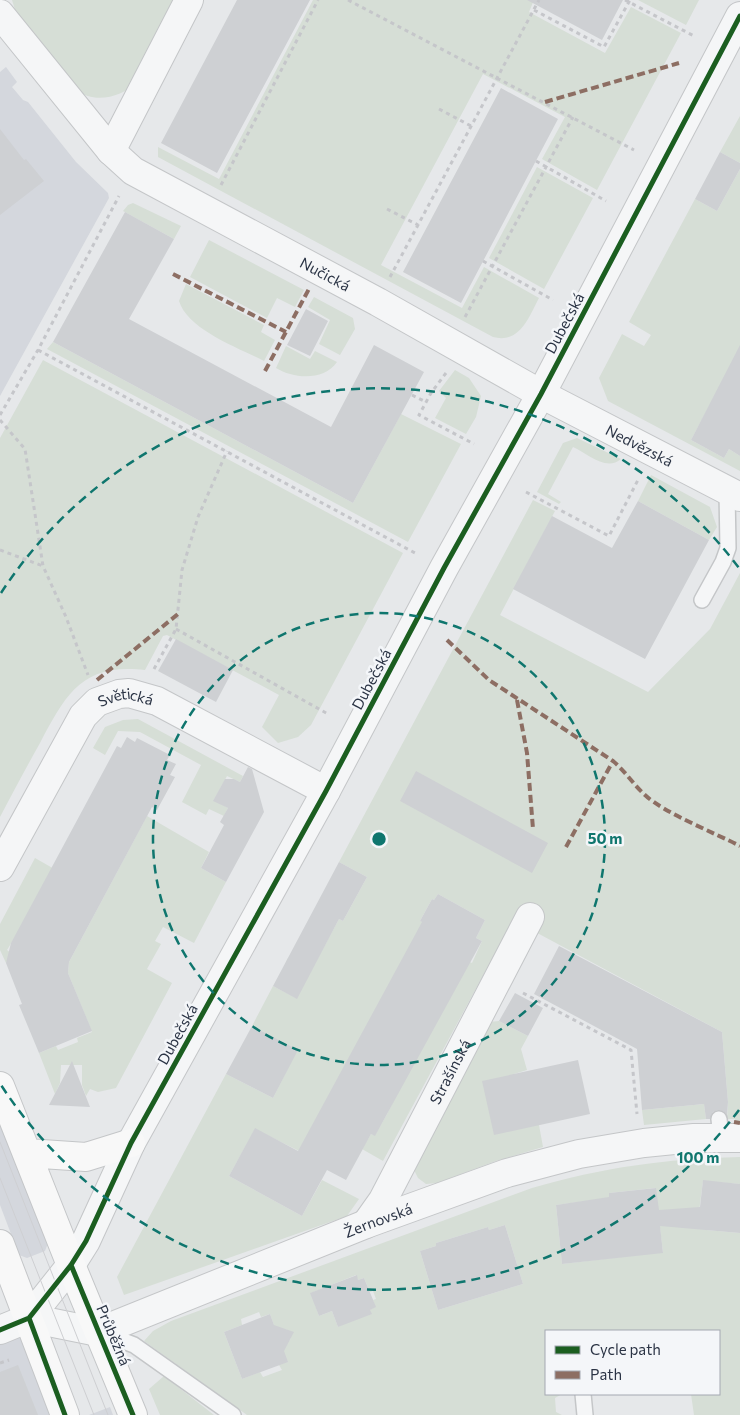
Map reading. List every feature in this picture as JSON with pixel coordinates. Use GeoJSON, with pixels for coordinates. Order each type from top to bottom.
{"type":"FeatureCollection","features":[{"type":"Feature","properties":{"kind":"main road","name":"Průběžná"},"geometry":{"type":"LineString","coordinates":[[0,1086],[133,1415]]}},
{"type":"Feature","properties":{"kind":"main road"},"geometry":{"type":"LineString","coordinates":[[27,1153],[86,1157],[130,1143]]}},
{"type":"Feature","properties":{"kind":"main road"},"geometry":{"type":"LineString","coordinates":[[0,1244],[65,1415]]}},
{"type":"Feature","properties":{"kind":"street"},"geometry":{"type":"LineString","coordinates":[[112,151],[189,0]]}},
{"type":"Feature","properties":{"kind":"street","name":"Nučická"},"geometry":{"type":"LineString","coordinates":[[0,14],[112,151],[133,171],[378,302],[541,394]]}},
{"type":"Feature","properties":{"kind":"street","name":"Dubečská"},"geometry":{"type":"LineString","coordinates":[[0,1330],[29,1318],[71,1265],[86,1241],[130,1143],[326,791],[444,568],[541,394],[739,21]]}},
{"type":"Feature","properties":{"kind":"street","name":"Nedvězská"},"geometry":{"type":"LineString","coordinates":[[541,394],[734,494]]}},
{"type":"Feature","properties":{"kind":"street","name":"Světická"},"geometry":{"type":"LineString","coordinates":[[0,867],[83,716],[97,702],[124,694],[157,701],[326,791]]}},
{"type":"Feature","properties":{"kind":"street","name":"Strašínská"},"geometry":{"type":"LineString","coordinates":[[366,1224],[383,1200],[530,917]]}},
{"type":"Feature","properties":{"kind":"street","name":"Žernovská"},"geometry":{"type":"LineString","coordinates":[[98,1332],[366,1224],[507,1173],[579,1154],[727,1132]]}},
{"type":"Feature","properties":{"kind":"street"},"geometry":{"type":"LineString","coordinates":[[29,1318],[98,1332]]}},
{"type":"Feature","properties":{"kind":"lane"},"geometry":{"type":"LineString","coordinates":[[702,600],[723,562],[728,548],[734,494]]}},
{"type":"Feature","properties":{"kind":"lane"},"geometry":{"type":"LineString","coordinates":[[98,1332],[134,1345],[233,1415]]}},
{"type":"Feature","properties":{"kind":"lane"},"geometry":{"type":"LineString","coordinates":[[582,1395],[585,1415]]}},
{"type":"Feature","properties":{"kind":"path"},"geometry":{"type":"LineString","coordinates":[[220,187],[318,0]]}},
{"type":"Feature","properties":{"kind":"path"},"geometry":{"type":"LineString","coordinates":[[348,0],[634,150]]}},
{"type":"Feature","properties":{"kind":"path"},"geometry":{"type":"LineString","coordinates":[[393,272],[539,0]]}},
{"type":"Feature","properties":{"kind":"path"},"geometry":{"type":"LineString","coordinates":[[534,10],[604,47],[628,1],[694,36]]}},
{"type":"Feature","properties":{"kind":"path"},"geometry":{"type":"LineString","coordinates":[[439,109],[471,126]]}},
{"type":"Feature","properties":{"kind":"path"},"geometry":{"type":"LineString","coordinates":[[468,311],[573,117]]}},
{"type":"Feature","properties":{"kind":"path"},"geometry":{"type":"LineString","coordinates":[[536,161],[606,200]]}},
{"type":"Feature","properties":{"kind":"path"},"geometry":{"type":"LineString","coordinates":[[0,415],[38,350],[133,171]]}},
{"type":"Feature","properties":{"kind":"path"},"geometry":{"type":"LineString","coordinates":[[388,208],[418,225]]}},
{"type":"Feature","properties":{"kind":"path"},"geometry":{"type":"LineString","coordinates":[[483,261],[553,300]]}},
{"type":"Feature","properties":{"kind":"path"},"geometry":{"type":"LineString","coordinates":[[38,350],[415,553]]}},
{"type":"Feature","properties":{"kind":"path"},"geometry":{"type":"LineString","coordinates":[[448,371],[419,415],[474,444]]}},
{"type":"Feature","properties":{"kind":"path"},"geometry":{"type":"LineString","coordinates":[[412,395],[426,402]]}},
{"type":"Feature","properties":{"kind":"path"},"geometry":{"type":"LineString","coordinates":[[0,420],[25,449],[43,566],[66,617],[91,684]]}},
{"type":"Feature","properties":{"kind":"path"},"geometry":{"type":"LineString","coordinates":[[140,696],[176,629],[185,561],[198,517],[226,451]]}},
{"type":"Feature","properties":{"kind":"path"},"geometry":{"type":"LineString","coordinates":[[526,492],[609,536],[643,471]]}},
{"type":"Feature","properties":{"kind":"path"},"geometry":{"type":"LineString","coordinates":[[0,550],[43,566]]}},
{"type":"Feature","properties":{"kind":"path"},"geometry":{"type":"LineString","coordinates":[[176,629],[328,714]]}},
{"type":"Feature","properties":{"kind":"path"},"geometry":{"type":"LineString","coordinates":[[532,998],[631,1050],[635,1097]]}},
{"type":"Feature","properties":{"kind":"shaded area"},"geometry":{"type":"Polygon","coordinates":[[[12,0],[179,0],[137,83],[124,92],[100,98],[84,95],[68,81],[17,15],[12,0]]]}},
{"type":"Feature","properties":{"kind":"shaded area"},"geometry":{"type":"Polygon","coordinates":[[[313,0],[534,0],[529,12],[605,53],[631,7],[681,33],[597,190],[542,159],[565,117],[483,74],[381,265],[462,308],[484,267],[539,298],[527,321],[517,333],[510,337],[493,337],[158,157],[158,147],[219,179],[313,0]]]}},
{"type":"Feature","properties":{"kind":"shaded area"},"geometry":{"type":"Polygon","coordinates":[[[638,0],[699,0],[686,25],[638,0]]]}},
{"type":"Feature","properties":{"kind":"shaded area"},"geometry":{"type":"Polygon","coordinates":[[[6,67],[17,82],[12,87],[23,100],[28,102],[76,162],[108,193],[109,198],[0,396],[0,72],[6,67]]]}},
{"type":"Feature","properties":{"kind":"shaded area"},"geometry":{"type":"Polygon","coordinates":[[[740,116],[740,163],[720,152],[740,116]]]}},
{"type":"Feature","properties":{"kind":"shaded area"},"geometry":{"type":"Polygon","coordinates":[[[537,167],[593,198],[544,289],[489,258],[537,167]]]}},
{"type":"Feature","properties":{"kind":"shaded area"},"geometry":{"type":"Polygon","coordinates":[[[740,169],[740,348],[691,440],[724,458],[729,449],[740,456],[740,471],[608,401],[599,378],[622,334],[644,346],[651,335],[629,322],[695,199],[717,211],[740,169]]]}},
{"type":"Feature","properties":{"kind":"shaded area"},"geometry":{"type":"Polygon","coordinates":[[[133,203],[181,226],[174,239],[123,211],[128,205],[133,203]]]}},
{"type":"Feature","properties":{"kind":"shaded area"},"geometry":{"type":"Polygon","coordinates":[[[209,240],[304,290],[295,307],[277,298],[267,318],[190,277],[209,240]]]}},
{"type":"Feature","properties":{"kind":"shaded area"},"geometry":{"type":"Polygon","coordinates":[[[186,284],[264,325],[261,332],[275,340],[264,361],[228,344],[193,321],[184,311],[179,301],[186,284]]]}},
{"type":"Feature","properties":{"kind":"shaded area"},"geometry":{"type":"Polygon","coordinates":[[[314,297],[353,318],[355,329],[340,355],[319,344],[330,320],[308,307],[314,297]]]}},
{"type":"Feature","properties":{"kind":"shaded area"},"geometry":{"type":"Polygon","coordinates":[[[53,342],[353,503],[401,414],[461,444],[408,542],[47,349],[53,342]]]}},
{"type":"Feature","properties":{"kind":"shaded area"},"geometry":{"type":"Polygon","coordinates":[[[286,346],[310,359],[315,351],[337,362],[325,373],[317,375],[300,376],[283,372],[276,368],[286,346]]]}},
{"type":"Feature","properties":{"kind":"shaded area"},"geometry":{"type":"Polygon","coordinates":[[[43,360],[403,553],[311,725],[298,737],[278,743],[262,727],[279,695],[167,635],[163,636],[145,670],[123,669],[91,677],[68,697],[49,726],[0,817],[0,438],[43,360]]]}},
{"type":"Feature","properties":{"kind":"shaded area"},"geometry":{"type":"Polygon","coordinates":[[[455,370],[469,378],[481,396],[476,417],[466,434],[435,418],[446,398],[439,391],[455,370]]]}},
{"type":"Feature","properties":{"kind":"shaded area"},"geometry":{"type":"Polygon","coordinates":[[[577,438],[621,459],[609,463],[603,462],[573,447],[548,494],[561,502],[559,504],[537,492],[563,443],[577,438]]]}},
{"type":"Feature","properties":{"kind":"shaded area"},"geometry":{"type":"Polygon","coordinates":[[[651,475],[710,507],[717,527],[709,540],[638,501],[651,475]]]}},
{"type":"Feature","properties":{"kind":"shaded area"},"geometry":{"type":"Polygon","coordinates":[[[533,500],[555,511],[500,615],[648,692],[710,629],[740,573],[740,1126],[734,1126],[735,1119],[727,1119],[728,1102],[722,1032],[513,920],[383,1161],[362,1149],[371,1134],[375,1135],[386,1116],[465,960],[472,963],[482,941],[476,938],[485,920],[438,894],[434,900],[432,899],[420,921],[423,922],[299,1151],[255,1129],[229,1176],[302,1216],[322,1180],[359,1199],[347,1216],[124,1295],[117,1277],[226,1074],[273,1098],[297,1050],[252,1026],[273,986],[296,998],[286,962],[288,958],[311,971],[339,919],[343,921],[367,877],[339,862],[533,500]]]}},
{"type":"Feature","properties":{"kind":"shaded area"},"geometry":{"type":"Polygon","coordinates":[[[138,719],[243,776],[240,782],[227,776],[214,800],[228,808],[224,816],[209,809],[206,815],[182,802],[201,765],[140,732],[118,731],[105,755],[93,748],[105,727],[123,720],[138,719]]]}},
{"type":"Feature","properties":{"kind":"shaded area"},"geometry":{"type":"Polygon","coordinates":[[[147,816],[209,852],[201,868],[226,882],[194,943],[163,927],[155,941],[161,944],[147,969],[172,983],[116,1088],[98,1092],[90,1089],[86,1096],[82,1085],[82,1065],[61,1065],[60,1083],[55,1094],[39,1053],[56,1046],[58,1050],[78,1042],[77,1038],[92,1032],[68,973],[69,962],[147,816]]]}},
{"type":"Feature","properties":{"kind":"shaded area"},"geometry":{"type":"Polygon","coordinates":[[[35,858],[56,870],[7,950],[11,953],[6,963],[0,950],[0,924],[35,858]]]}},
{"type":"Feature","properties":{"kind":"shaded area"},"geometry":{"type":"Polygon","coordinates":[[[499,1021],[528,1036],[521,1049],[527,1070],[514,1074],[539,1125],[543,1147],[496,1161],[437,1183],[426,1184],[418,1178],[414,1170],[489,1022],[499,1021]]]}},
{"type":"Feature","properties":{"kind":"shaded area"},"geometry":{"type":"Polygon","coordinates":[[[704,1104],[706,1119],[644,1125],[642,1110],[704,1104]]]}},
{"type":"Feature","properties":{"kind":"shaded area"},"geometry":{"type":"Polygon","coordinates":[[[0,1122],[48,1243],[45,1251],[27,1258],[19,1255],[0,1205],[0,1122]]]}},
{"type":"Feature","properties":{"kind":"shaded area"},"geometry":{"type":"Polygon","coordinates":[[[740,1157],[740,1184],[703,1181],[699,1212],[707,1213],[706,1230],[740,1233],[740,1415],[694,1415],[691,1395],[720,1395],[720,1330],[545,1330],[545,1395],[560,1395],[555,1398],[556,1412],[562,1415],[247,1415],[144,1341],[153,1331],[171,1321],[532,1188],[610,1169],[686,1160],[740,1157]],[[655,1188],[609,1193],[609,1198],[556,1205],[562,1264],[663,1252],[655,1188]],[[505,1225],[489,1230],[488,1227],[436,1243],[436,1246],[420,1251],[438,1310],[523,1284],[505,1225]],[[356,1275],[311,1293],[319,1316],[332,1311],[338,1327],[375,1307],[373,1300],[376,1299],[373,1291],[370,1292],[364,1278],[358,1280],[356,1275]],[[259,1312],[241,1319],[242,1325],[224,1332],[242,1379],[260,1372],[263,1377],[282,1370],[279,1365],[281,1344],[290,1340],[291,1336],[286,1329],[276,1331],[270,1314],[261,1317],[259,1312]]]}},
{"type":"Feature","properties":{"kind":"shaded area"},"geometry":{"type":"Polygon","coordinates":[[[20,1335],[51,1415],[0,1415],[0,1343],[20,1335]]]}},
{"type":"Feature","properties":{"kind":"shaded area"},"geometry":{"type":"Polygon","coordinates":[[[164,1376],[214,1415],[160,1415],[149,1389],[164,1376]]]}},
{"type":"Feature","properties":{"kind":"shaded area"},"geometry":{"type":"Polygon","coordinates":[[[110,1407],[113,1415],[89,1415],[110,1407]]]}},
{"type":"Feature","properties":{"kind":"building"},"geometry":{"type":"Polygon","coordinates":[[[237,0],[310,0],[217,173],[161,143],[237,0]]]}},
{"type":"Feature","properties":{"kind":"building"},"geometry":{"type":"Polygon","coordinates":[[[527,0],[623,0],[602,40],[527,0]]]}},
{"type":"Feature","properties":{"kind":"building"},"geometry":{"type":"Polygon","coordinates":[[[501,88],[558,119],[461,303],[403,272],[501,88]]]}},
{"type":"Feature","properties":{"kind":"building"},"geometry":{"type":"Polygon","coordinates":[[[0,129],[24,160],[26,159],[44,181],[0,215],[0,129]]]}},
{"type":"Feature","properties":{"kind":"building"},"geometry":{"type":"Polygon","coordinates":[[[720,152],[740,163],[740,169],[717,211],[695,199],[720,152]]]}},
{"type":"Feature","properties":{"kind":"building"},"geometry":{"type":"Polygon","coordinates":[[[125,212],[174,239],[129,319],[331,427],[374,345],[424,372],[353,503],[53,342],[125,212]]]}},
{"type":"Feature","properties":{"kind":"building"},"geometry":{"type":"Polygon","coordinates":[[[306,309],[328,321],[310,356],[287,345],[306,309]]]}},
{"type":"Feature","properties":{"kind":"building"},"geometry":{"type":"Polygon","coordinates":[[[740,345],[740,456],[729,449],[724,458],[691,440],[740,345]]]}},
{"type":"Feature","properties":{"kind":"building"},"geometry":{"type":"Polygon","coordinates":[[[638,501],[709,540],[645,659],[513,589],[552,516],[612,548],[638,501]]]}},
{"type":"Feature","properties":{"kind":"building"},"geometry":{"type":"Polygon","coordinates":[[[176,639],[233,670],[216,702],[158,671],[176,639]]]}},
{"type":"Feature","properties":{"kind":"building"},"geometry":{"type":"Polygon","coordinates":[[[127,737],[135,742],[137,738],[170,755],[167,760],[176,764],[170,775],[175,777],[157,810],[152,807],[69,962],[68,973],[92,1031],[39,1053],[19,1005],[22,1004],[6,963],[11,943],[117,746],[121,748],[127,737]]]}},
{"type":"Feature","properties":{"kind":"building"},"geometry":{"type":"Polygon","coordinates":[[[248,767],[252,769],[264,812],[226,882],[201,868],[224,825],[220,822],[228,808],[213,801],[225,779],[234,779],[240,782],[248,767]]]}},
{"type":"Feature","properties":{"kind":"building"},"geometry":{"type":"Polygon","coordinates":[[[416,771],[548,843],[532,873],[400,801],[416,771]]]}},
{"type":"Feature","properties":{"kind":"building"},"geometry":{"type":"Polygon","coordinates":[[[339,862],[367,877],[343,921],[339,919],[297,999],[273,986],[339,862]]]}},
{"type":"Feature","properties":{"kind":"building"},"geometry":{"type":"Polygon","coordinates":[[[438,894],[485,920],[476,938],[482,941],[375,1136],[371,1134],[346,1180],[327,1170],[302,1216],[229,1176],[255,1128],[298,1151],[422,922],[420,921],[432,899],[434,900],[438,894]]]}},
{"type":"Feature","properties":{"kind":"building"},"geometry":{"type":"Polygon","coordinates":[[[559,946],[722,1032],[728,1102],[727,1115],[723,1111],[718,1110],[713,1112],[710,1119],[706,1119],[704,1104],[642,1110],[637,1049],[534,994],[559,946]]]}},
{"type":"Feature","properties":{"kind":"building"},"geometry":{"type":"Polygon","coordinates":[[[515,993],[543,1008],[528,1036],[499,1021],[515,993]]]}},
{"type":"Feature","properties":{"kind":"building"},"geometry":{"type":"Polygon","coordinates":[[[252,1026],[298,1050],[273,1098],[226,1074],[252,1026]]]}},
{"type":"Feature","properties":{"kind":"building"},"geometry":{"type":"Polygon","coordinates":[[[578,1060],[590,1114],[494,1135],[482,1081],[578,1060]]]}},
{"type":"Feature","properties":{"kind":"building"},"geometry":{"type":"Polygon","coordinates":[[[72,1061],[90,1107],[49,1105],[72,1061]]]}},
{"type":"Feature","properties":{"kind":"building"},"geometry":{"type":"Polygon","coordinates":[[[703,1180],[740,1184],[740,1233],[660,1226],[663,1253],[562,1264],[556,1205],[609,1197],[609,1193],[656,1188],[659,1210],[700,1207],[703,1180]]]}},
{"type":"Feature","properties":{"kind":"building"},"geometry":{"type":"Polygon","coordinates":[[[505,1225],[523,1284],[438,1310],[420,1251],[436,1246],[436,1243],[488,1227],[489,1230],[505,1225]]]}},
{"type":"Feature","properties":{"kind":"building"},"geometry":{"type":"Polygon","coordinates":[[[357,1275],[358,1280],[364,1278],[376,1307],[370,1310],[372,1314],[338,1327],[332,1311],[319,1316],[310,1293],[357,1275]]]}},
{"type":"Feature","properties":{"kind":"building"},"geometry":{"type":"Polygon","coordinates":[[[270,1314],[274,1325],[294,1332],[284,1351],[288,1362],[242,1379],[224,1332],[270,1314]]]}},
{"type":"Feature","properties":{"kind":"building"},"geometry":{"type":"Polygon","coordinates":[[[18,1365],[38,1415],[0,1415],[0,1372],[18,1365]]]}},
{"type":"Feature","properties":{"kind":"tram line"},"geometry":{"type":"LineString","coordinates":[[0,1142],[108,1415]]}},
{"type":"Feature","properties":{"kind":"tram line"},"geometry":{"type":"LineString","coordinates":[[0,1178],[94,1415]]}},
{"type":"Feature","properties":{"kind":"marked path"},"geometry":{"type":"LineString","coordinates":[[545,102],[679,63]]}},
{"type":"Feature","properties":{"kind":"marked path"},"geometry":{"type":"LineString","coordinates":[[173,274],[286,332]]}},
{"type":"Feature","properties":{"kind":"marked path"},"geometry":{"type":"LineString","coordinates":[[265,371],[310,287]]}},
{"type":"Feature","properties":{"kind":"marked path"},"geometry":{"type":"LineString","coordinates":[[97,680],[178,614]]}},
{"type":"Feature","properties":{"kind":"marked path"},"geometry":{"type":"LineString","coordinates":[[447,640],[489,680],[613,761],[654,802],[677,816],[740,846]]}},
{"type":"Feature","properties":{"kind":"marked path"},"geometry":{"type":"LineString","coordinates":[[517,700],[527,753],[533,829]]}},
{"type":"Feature","properties":{"kind":"marked path"},"geometry":{"type":"LineString","coordinates":[[566,847],[613,761]]}},
{"type":"Feature","properties":{"kind":"marked path"},"geometry":{"type":"LineString","coordinates":[[734,1122],[740,1123]]}},
{"type":"Feature","properties":{"kind":"cycle path"},"geometry":{"type":"LineString","coordinates":[[0,1330],[29,1318],[71,1265],[86,1241],[131,1143],[326,791],[444,568],[541,394],[740,16]]}},
{"type":"Feature","properties":{"kind":"cycle path"},"geometry":{"type":"LineString","coordinates":[[71,1265],[133,1415]]}},
{"type":"Feature","properties":{"kind":"cycle path"},"geometry":{"type":"LineString","coordinates":[[29,1318],[65,1415]]}}]}
